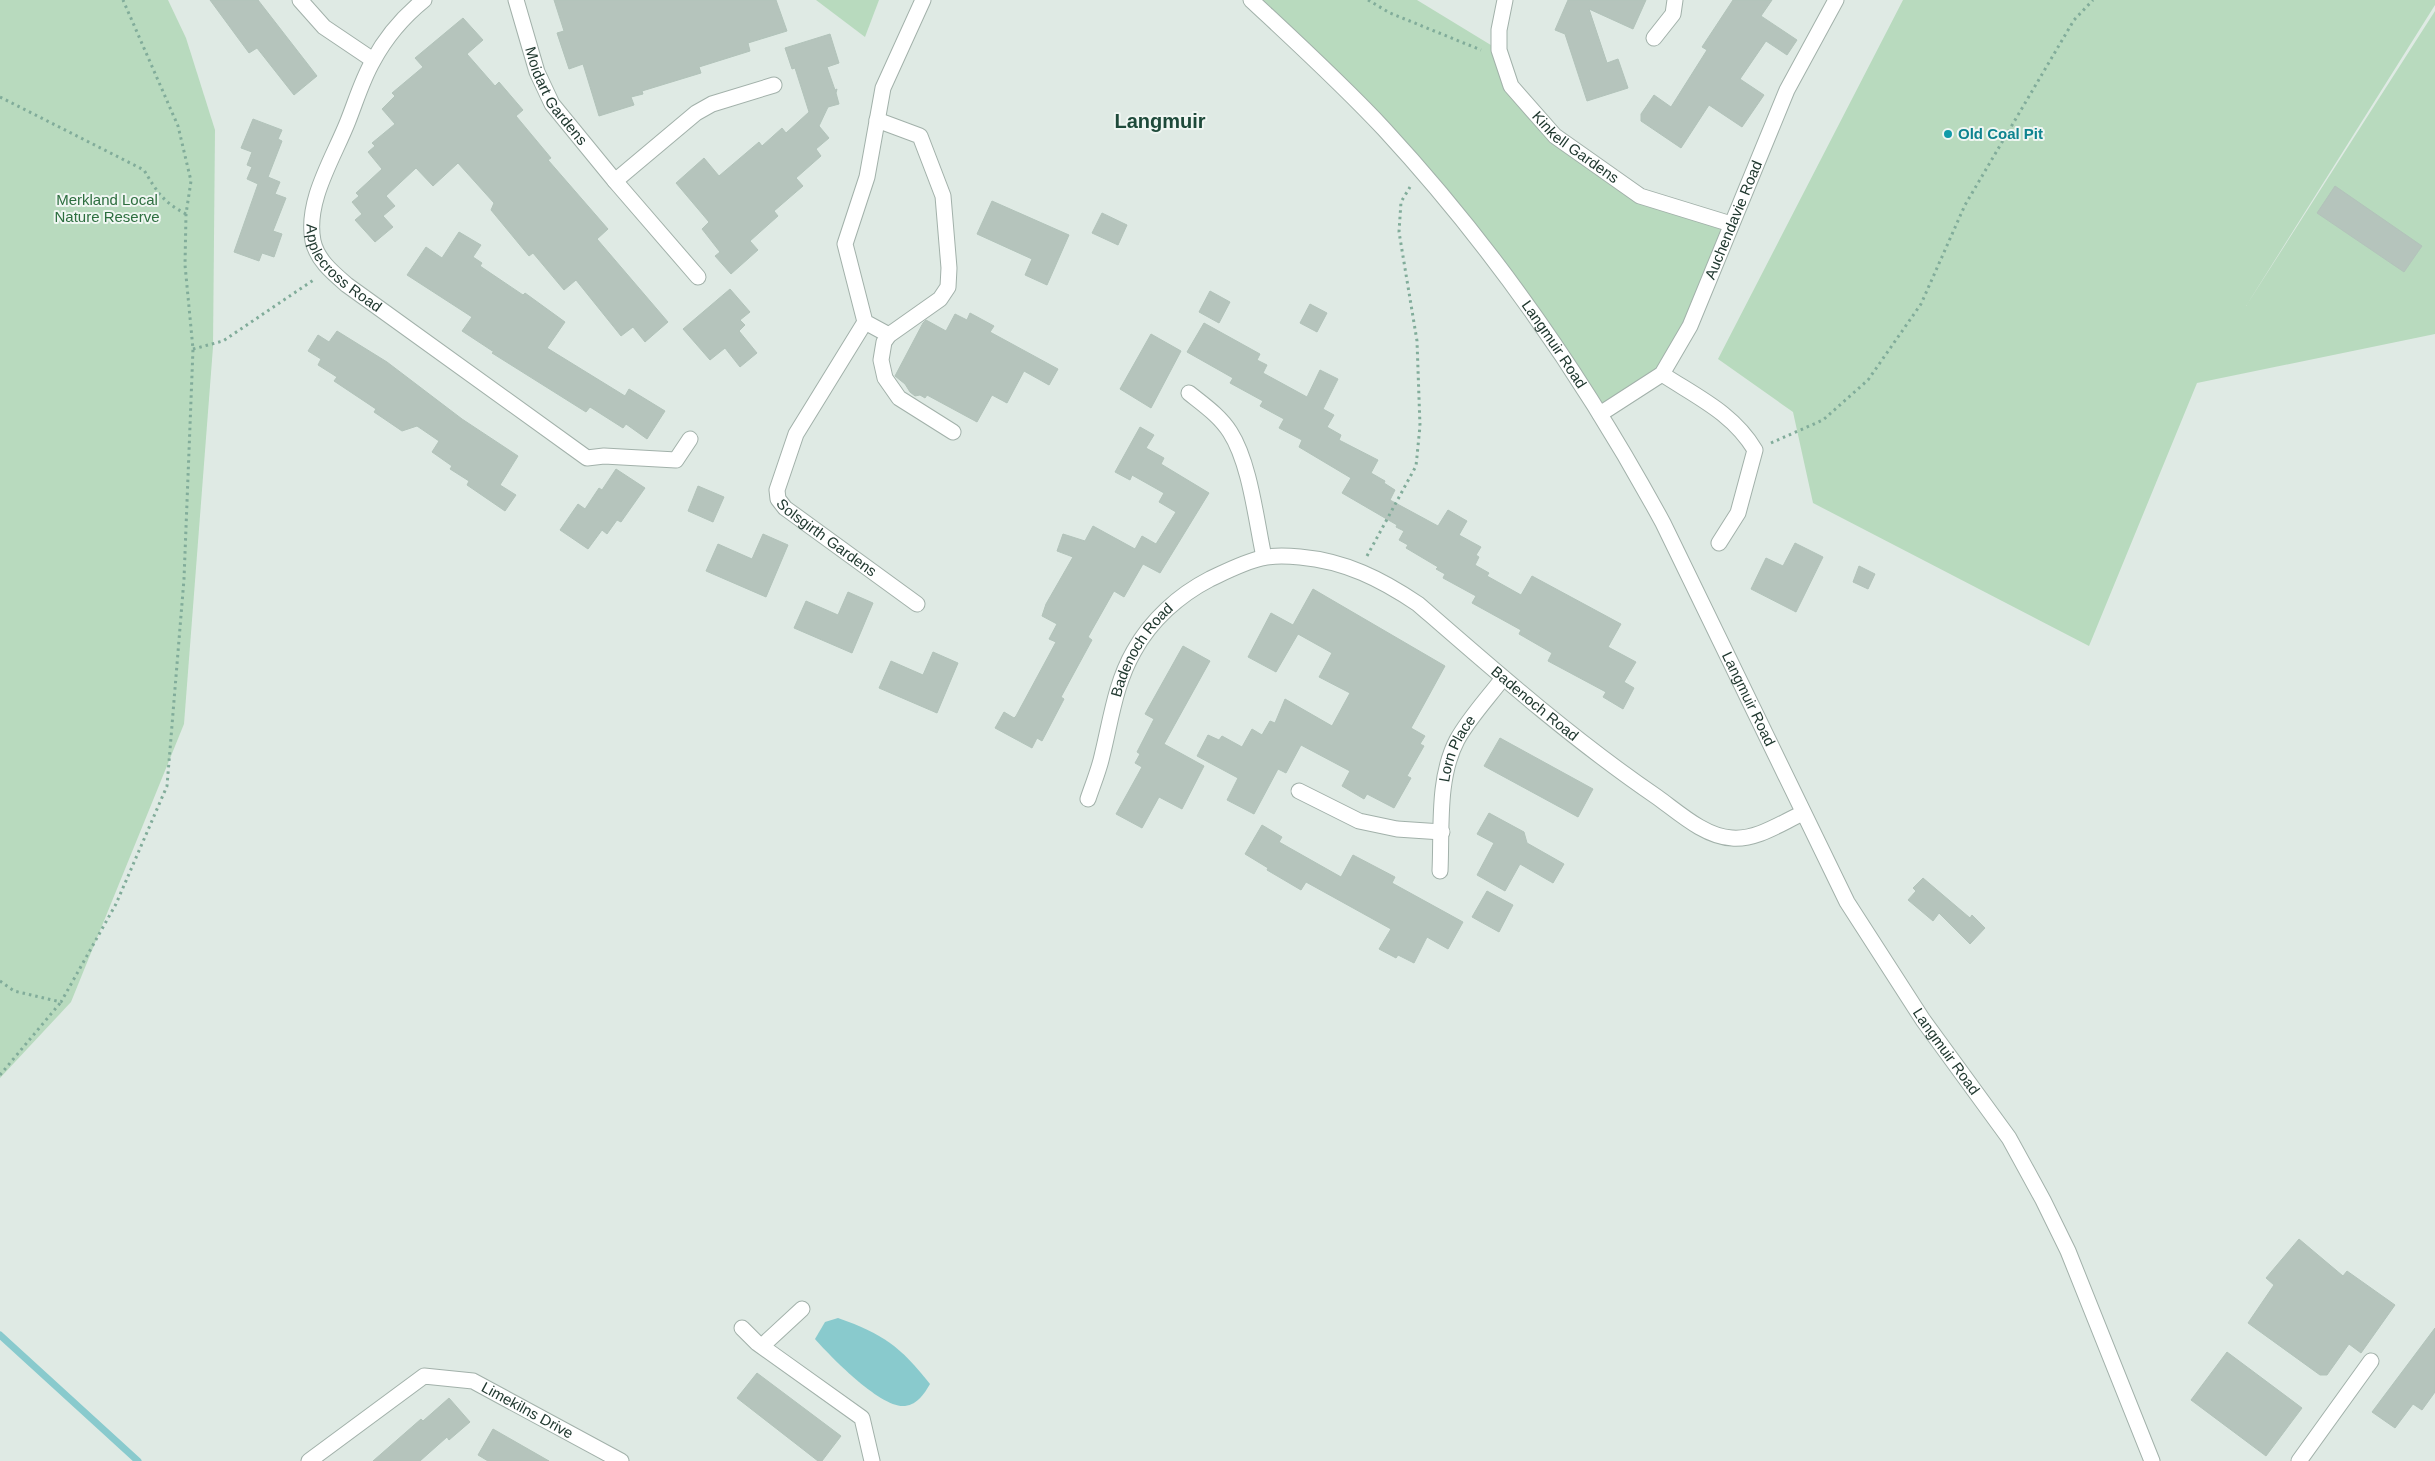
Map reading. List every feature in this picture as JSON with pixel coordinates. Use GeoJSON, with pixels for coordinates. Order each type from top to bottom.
{"type":"FeatureCollection","features":[{"type":"Feature","properties":{"kind":"street"},"geometry":{"type":"LineString","coordinates":[[300,0],[324,27],[373,60]]}},
{"type":"Feature","properties":{"kind":"street","name":"Applecross Road"},"geometry":{"type":"LineString","coordinates":[[424,0],[406,15],[373,60],[319,191],[312,224],[314,241],[319,256],[329,269],[347,285],[587,458],[604,456],[676,460],[690,439]]}},
{"type":"Feature","properties":{"kind":"street","name":"Moidart Gardens"},"geometry":{"type":"LineString","coordinates":[[516,0],[537,72],[552,104],[615,181],[698,277]]}},
{"type":"Feature","properties":{"kind":"street"},"geometry":{"type":"LineString","coordinates":[[889,335],[866,322],[845,244],[867,178],[883,88],[923,0]]}},
{"type":"Feature","properties":{"kind":"street","name":"Langmuir Road"},"geometry":{"type":"LineString","coordinates":[[1251,0],[1383,128],[1424,174],[1497,263],[1576,374],[1663,523],[1848,902],[1922,1020],[2009,1138],[2043,1200],[2068,1251],[2152,1461]]}},
{"type":"Feature","properties":{"kind":"street","name":"Kinkell Gardens"},"geometry":{"type":"LineString","coordinates":[[1505,0],[1499,30],[1499,50],[1511,86],[1555,136],[1640,196],[1731,224]]}},
{"type":"Feature","properties":{"kind":"street"},"geometry":{"type":"LineString","coordinates":[[1654,38],[1672,14],[1675,0]]}},
{"type":"Feature","properties":{"kind":"street","name":"Auchendavie Road"},"geometry":{"type":"LineString","coordinates":[[1600,414],[1662,374],[1690,326],[1787,90],[1836,0]]}},
{"type":"Feature","properties":{"kind":"street"},"geometry":{"type":"LineString","coordinates":[[615,181],[696,113],[712,104],[774,85]]}},
{"type":"Feature","properties":{"kind":"street"},"geometry":{"type":"LineString","coordinates":[[877,120],[920,136],[944,196],[949,268],[948,287],[940,299],[889,335],[884,342],[881,360],[885,378],[899,398],[953,432]]}},
{"type":"Feature","properties":{"kind":"street","name":"Solsgirth Gardens"},"geometry":{"type":"LineString","coordinates":[[866,322],[796,434],[777,490],[778,499],[785,508],[917,604]]}},
{"type":"Feature","properties":{"kind":"street"},"geometry":{"type":"LineString","coordinates":[[1662,374],[1729,416],[1744,432],[1755,450],[1738,513],[1719,542]]}},
{"type":"Feature","properties":{"kind":"street"},"geometry":{"type":"LineString","coordinates":[[1188,393],[1216,414],[1230,432],[1240,451],[1264,557]]}},
{"type":"Feature","properties":{"kind":"street","name":"Badenoch Road"},"geometry":{"type":"LineString","coordinates":[[1088,799],[1102,756],[1114,700],[1121,678],[1134,650],[1168,607],[1199,585],[1230,569],[1264,557],[1318,559],[1359,570],[1392,586],[1418,604],[1503,678],[1598,756],[1690,820],[1714,834],[1731,838],[1750,838],[1803,813]]}},
{"type":"Feature","properties":{"kind":"street","name":"Lorn Place"},"geometry":{"type":"LineString","coordinates":[[1440,870],[1444,785],[1449,761],[1457,740],[1503,678]]}},
{"type":"Feature","properties":{"kind":"street"},"geometry":{"type":"LineString","coordinates":[[1299,790],[1359,821],[1397,829],[1442,832]]}},
{"type":"Feature","properties":{"kind":"street"},"geometry":{"type":"LineString","coordinates":[[762,1346],[802,1309]]}},
{"type":"Feature","properties":{"kind":"street"},"geometry":{"type":"LineString","coordinates":[[742,1328],[762,1346],[862,1418],[872,1461]]}},
{"type":"Feature","properties":{"kind":"street"},"geometry":{"type":"LineString","coordinates":[[2299,1461],[2371,1361]]}},
{"type":"Feature","properties":{"kind":"street","name":"Limekilns Drive"},"geometry":{"type":"LineString","coordinates":[[309,1461],[424,1376],[473,1381],[619,1460]]}},
{"type":"Feature","properties":{"kind":"path"},"geometry":{"type":"LineString","coordinates":[[0,1075],[61,1002],[116,904],[167,786],[184,580],[193,349],[185,264],[186,214],[191,181],[178,126],[123,0]]}},
{"type":"Feature","properties":{"kind":"path"},"geometry":{"type":"LineString","coordinates":[[1368,0],[1390,13],[1478,50],[1499,50]]}},
{"type":"Feature","properties":{"kind":"path"},"geometry":{"type":"LineString","coordinates":[[1755,450],[1823,420],[1868,380],[1921,304],[1965,205],[2074,20],[2093,0]]}},
{"type":"Feature","properties":{"kind":"path"},"geometry":{"type":"LineString","coordinates":[[0,97],[144,170],[156,191],[168,205],[186,214]]}},
{"type":"Feature","properties":{"kind":"path"},"geometry":{"type":"LineString","coordinates":[[1359,570],[1416,466],[1420,426],[1417,341],[1399,232],[1401,202],[1409,188],[1424,174]]}},
{"type":"Feature","properties":{"kind":"path"},"geometry":{"type":"LineString","coordinates":[[193,349],[223,341],[329,269]]}},
{"type":"Feature","properties":{"kind":"path"},"geometry":{"type":"LineString","coordinates":[[0,981],[14,991],[61,1002]]}},
{"type":"Feature","properties":{"kind":"green space","name":"Merkland Local Nature Reserve"},"geometry":{"type":"Polygon","coordinates":[[[0,0],[168,0],[186,38],[215,130],[213,347],[184,724],[71,1002],[0,1078],[0,0]]]}},
{"type":"Feature","properties":{"kind":"green space"},"geometry":{"type":"Polygon","coordinates":[[[816,0],[879,0],[865,37],[816,0]]]}},
{"type":"Feature","properties":{"kind":"green space"},"geometry":{"type":"Polygon","coordinates":[[[1251,0],[1417,0],[1499,50],[1511,86],[1555,136],[1640,196],[1731,224],[1662,374],[1600,414],[1423,174],[1251,0]]]}},
{"type":"Feature","properties":{"kind":"green space"},"geometry":{"type":"Polygon","coordinates":[[[1903,0],[2435,0],[2435,5],[2246,306],[2435,11],[2435,334],[2197,383],[2089,646],[1813,503],[1793,412],[1718,359],[1903,0]]]}},
{"type":"Feature","properties":{"kind":"water"},"geometry":{"type":"Polygon","coordinates":[[[838,1318],[879,1336],[900,1351],[930,1384],[920,1398],[910,1405],[895,1405],[870,1391],[832,1357],[815,1339],[825,1322],[838,1318]]]}},
{"type":"Feature","properties":{"kind":"building"},"geometry":{"type":"Polygon","coordinates":[[[210,0],[258,0],[317,76],[294,95],[257,48],[249,53],[210,0]]]}},
{"type":"Feature","properties":{"kind":"building"},"geometry":{"type":"Polygon","coordinates":[[[554,0],[776,0],[787,31],[748,43],[750,51],[699,67],[701,73],[642,91],[643,94],[631,97],[634,105],[599,116],[583,64],[569,69],[557,33],[564,31],[554,0]]]}},
{"type":"Feature","properties":{"kind":"building"},"geometry":{"type":"Polygon","coordinates":[[[1568,0],[1646,0],[1633,29],[1589,9],[1607,63],[1618,59],[1628,88],[1587,101],[1565,34],[1555,30],[1568,0]]]}},
{"type":"Feature","properties":{"kind":"building"},"geometry":{"type":"Polygon","coordinates":[[[1733,0],[1772,0],[1761,16],[1797,40],[1787,55],[1766,41],[1740,79],[1764,95],[1742,127],[1709,105],[1681,148],[1641,121],[1641,114],[1654,95],[1671,107],[1707,50],[1702,47],[1733,0]]]}},
{"type":"Feature","properties":{"kind":"building"},"geometry":{"type":"Polygon","coordinates":[[[463,18],[483,40],[467,54],[495,86],[499,82],[523,110],[516,116],[551,158],[548,160],[608,229],[597,239],[668,322],[645,342],[633,327],[621,336],[576,280],[564,290],[533,253],[529,256],[491,210],[494,203],[458,163],[433,186],[416,168],[386,196],[395,206],[383,216],[393,227],[375,242],[355,220],[362,214],[352,202],[359,196],[356,193],[382,169],[368,152],[375,146],[372,143],[395,124],[382,109],[395,96],[392,93],[423,67],[415,58],[463,18]]]}},
{"type":"Feature","properties":{"kind":"building"},"geometry":{"type":"Polygon","coordinates":[[[830,34],[839,63],[827,67],[835,90],[837,89],[836,93],[839,104],[828,107],[819,126],[829,138],[816,149],[821,156],[796,178],[803,186],[774,211],[778,216],[750,241],[758,250],[731,274],[715,256],[720,252],[702,229],[709,222],[676,183],[704,158],[719,176],[759,142],[762,146],[782,128],[786,133],[809,112],[795,68],[792,69],[785,48],[830,34]]]}},
{"type":"Feature","properties":{"kind":"building"},"geometry":{"type":"Polygon","coordinates":[[[253,119],[282,130],[278,139],[282,141],[268,177],[280,182],[275,194],[286,198],[273,231],[282,234],[274,257],[262,253],[259,261],[234,252],[258,184],[247,179],[252,167],[247,165],[252,152],[241,148],[253,119]]]}},
{"type":"Feature","properties":{"kind":"building"},"geometry":{"type":"Polygon","coordinates":[[[2335,186],[2422,246],[2404,272],[2317,213],[2335,186]]]}},
{"type":"Feature","properties":{"kind":"building"},"geometry":{"type":"Polygon","coordinates":[[[992,201],[1069,235],[1047,285],[1025,275],[1032,259],[977,234],[992,201]]]}},
{"type":"Feature","properties":{"kind":"building"},"geometry":{"type":"Polygon","coordinates":[[[1102,213],[1127,225],[1118,245],[1092,233],[1102,213]]]}},
{"type":"Feature","properties":{"kind":"building"},"geometry":{"type":"Polygon","coordinates":[[[459,232],[481,245],[473,257],[482,263],[480,266],[523,295],[525,293],[565,322],[547,348],[625,396],[629,389],[665,411],[647,439],[626,424],[623,428],[590,407],[586,412],[492,353],[494,352],[462,331],[472,317],[407,275],[426,247],[442,258],[459,232]]]}},
{"type":"Feature","properties":{"kind":"building"},"geometry":{"type":"Polygon","coordinates":[[[730,289],[750,312],[740,320],[745,325],[739,331],[757,353],[740,367],[725,348],[710,360],[683,329],[730,289]]]}},
{"type":"Feature","properties":{"kind":"building"},"geometry":{"type":"Polygon","coordinates":[[[1210,291],[1230,302],[1219,323],[1199,312],[1210,291]]]}},
{"type":"Feature","properties":{"kind":"building"},"geometry":{"type":"Polygon","coordinates":[[[1310,304],[1327,313],[1317,332],[1300,323],[1310,304]]]}},
{"type":"Feature","properties":{"kind":"building"},"geometry":{"type":"Polygon","coordinates":[[[970,313],[994,326],[990,332],[1058,369],[1049,385],[1024,371],[1007,403],[992,395],[977,422],[927,395],[925,398],[920,395],[915,396],[895,376],[926,320],[946,331],[955,314],[967,320],[970,313]]]}},
{"type":"Feature","properties":{"kind":"building"},"geometry":{"type":"Polygon","coordinates":[[[1204,323],[1260,354],[1257,360],[1267,365],[1263,373],[1307,397],[1320,370],[1338,379],[1323,409],[1334,415],[1327,427],[1341,435],[1339,440],[1378,460],[1371,473],[1385,481],[1384,483],[1395,490],[1390,500],[1438,526],[1448,510],[1467,521],[1459,535],[1481,547],[1476,555],[1479,557],[1475,565],[1489,573],[1487,576],[1521,595],[1532,576],[1621,624],[1608,647],[1636,662],[1624,682],[1634,688],[1623,709],[1603,697],[1606,692],[1548,661],[1552,653],[1519,634],[1521,630],[1472,603],[1476,596],[1443,578],[1445,574],[1436,569],[1438,567],[1406,548],[1408,545],[1399,540],[1404,531],[1396,527],[1397,525],[1342,493],[1351,478],[1299,447],[1302,440],[1279,428],[1284,419],[1260,406],[1263,401],[1230,383],[1233,378],[1187,352],[1204,323]]]}},
{"type":"Feature","properties":{"kind":"building"},"geometry":{"type":"Polygon","coordinates":[[[337,331],[387,362],[462,419],[518,456],[500,485],[516,495],[505,511],[467,485],[469,481],[450,469],[452,466],[432,452],[439,441],[417,426],[402,431],[374,412],[376,409],[334,381],[337,377],[318,365],[321,359],[308,351],[318,335],[329,342],[337,331]]]}},
{"type":"Feature","properties":{"kind":"building"},"geometry":{"type":"Polygon","coordinates":[[[1151,334],[1181,351],[1151,408],[1120,389],[1151,334]]]}},
{"type":"Feature","properties":{"kind":"building"},"geometry":{"type":"Polygon","coordinates":[[[1140,427],[1154,435],[1146,448],[1164,458],[1161,464],[1209,493],[1160,573],[1143,564],[1124,597],[1114,591],[1088,637],[1092,640],[1061,697],[1064,699],[1042,741],[1037,738],[1032,748],[995,728],[1004,712],[1014,718],[1016,716],[1056,642],[1049,639],[1057,624],[1042,616],[1046,604],[1073,557],[1057,551],[1063,534],[1085,541],[1093,526],[1135,549],[1142,536],[1156,544],[1176,512],[1159,502],[1164,493],[1132,475],[1130,480],[1115,472],[1140,427]]]}},
{"type":"Feature","properties":{"kind":"building"},"geometry":{"type":"Polygon","coordinates":[[[616,469],[645,488],[621,522],[617,520],[607,534],[602,530],[588,549],[560,530],[578,504],[585,509],[599,488],[602,490],[616,469]]]}},
{"type":"Feature","properties":{"kind":"building"},"geometry":{"type":"Polygon","coordinates":[[[698,486],[724,497],[713,522],[688,511],[698,486]]]}},
{"type":"Feature","properties":{"kind":"building"},"geometry":{"type":"Polygon","coordinates":[[[763,534],[788,545],[766,597],[706,571],[718,544],[752,559],[763,534]]]}},
{"type":"Feature","properties":{"kind":"building"},"geometry":{"type":"Polygon","coordinates":[[[1795,543],[1823,557],[1796,612],[1751,589],[1766,558],[1783,566],[1795,543]]]}},
{"type":"Feature","properties":{"kind":"building"},"geometry":{"type":"Polygon","coordinates":[[[1859,566],[1875,574],[1868,589],[1853,582],[1859,566]]]}},
{"type":"Feature","properties":{"kind":"building"},"geometry":{"type":"Polygon","coordinates":[[[1313,589],[1445,666],[1411,728],[1425,736],[1420,744],[1424,746],[1407,776],[1411,778],[1394,808],[1367,794],[1364,799],[1342,786],[1350,771],[1301,745],[1286,773],[1278,769],[1254,814],[1227,800],[1238,778],[1197,756],[1208,735],[1219,740],[1222,736],[1242,747],[1252,729],[1262,735],[1270,721],[1275,723],[1285,699],[1332,726],[1350,693],[1319,677],[1332,653],[1298,634],[1276,672],[1248,657],[1271,613],[1293,625],[1313,589]]]}},
{"type":"Feature","properties":{"kind":"building"},"geometry":{"type":"Polygon","coordinates":[[[848,592],[873,603],[852,653],[794,628],[806,601],[838,615],[848,592]]]}},
{"type":"Feature","properties":{"kind":"building"},"geometry":{"type":"Polygon","coordinates":[[[1183,646],[1210,661],[1164,744],[1204,766],[1182,809],[1159,797],[1142,828],[1116,814],[1142,767],[1135,763],[1140,754],[1137,752],[1154,719],[1145,714],[1183,646]]]}},
{"type":"Feature","properties":{"kind":"building"},"geometry":{"type":"Polygon","coordinates":[[[933,652],[958,663],[937,713],[879,688],[891,661],[923,675],[933,652]]]}},
{"type":"Feature","properties":{"kind":"building"},"geometry":{"type":"Polygon","coordinates":[[[1500,738],[1593,789],[1578,817],[1484,766],[1500,738]]]}},
{"type":"Feature","properties":{"kind":"building"},"geometry":{"type":"Polygon","coordinates":[[[1489,813],[1524,832],[1527,843],[1564,864],[1553,883],[1520,864],[1505,891],[1477,875],[1494,843],[1477,834],[1489,813]]]}},
{"type":"Feature","properties":{"kind":"building"},"geometry":{"type":"Polygon","coordinates":[[[1262,825],[1282,837],[1279,842],[1341,877],[1353,855],[1395,877],[1392,883],[1463,922],[1448,949],[1427,937],[1414,963],[1398,955],[1396,958],[1379,949],[1391,929],[1306,882],[1301,890],[1267,870],[1268,868],[1245,854],[1262,825]]]}},
{"type":"Feature","properties":{"kind":"building"},"geometry":{"type":"Polygon","coordinates":[[[1923,878],[1970,918],[1972,915],[1985,928],[1970,944],[1939,913],[1933,921],[1908,900],[1916,891],[1913,888],[1923,878]]]}},
{"type":"Feature","properties":{"kind":"building"},"geometry":{"type":"Polygon","coordinates":[[[1487,891],[1513,905],[1499,932],[1472,917],[1487,891]]]}},
{"type":"Feature","properties":{"kind":"building"},"geometry":{"type":"Polygon","coordinates":[[[2299,1239],[2343,1276],[2347,1271],[2395,1305],[2361,1353],[2349,1344],[2327,1375],[2320,1375],[2248,1323],[2274,1285],[2266,1278],[2299,1239]]]}},
{"type":"Feature","properties":{"kind":"building"},"geometry":{"type":"Polygon","coordinates":[[[2435,1328],[2435,1392],[2422,1410],[2413,1404],[2395,1428],[2372,1412],[2435,1328]]]}},
{"type":"Feature","properties":{"kind":"building"},"geometry":{"type":"Polygon","coordinates":[[[2227,1352],[2302,1408],[2266,1456],[2191,1400],[2227,1352]]]}},
{"type":"Feature","properties":{"kind":"building"},"geometry":{"type":"Polygon","coordinates":[[[757,1373],[841,1436],[822,1461],[818,1461],[737,1398],[757,1373]]]}},
{"type":"Feature","properties":{"kind":"building"},"geometry":{"type":"Polygon","coordinates":[[[449,1398],[470,1422],[449,1440],[447,1437],[420,1461],[373,1461],[421,1419],[423,1421],[449,1398]]]}},
{"type":"Feature","properties":{"kind":"building"},"geometry":{"type":"Polygon","coordinates":[[[493,1429],[549,1461],[488,1461],[478,1455],[493,1429]]]}},
{"type":"Feature","properties":{"kind":"waterway"},"geometry":{"type":"LineString","coordinates":[[0,1335],[138,1461]]}},
{"type":"Feature","properties":{"kind":"place","name":"Old Coal Pit"},"geometry":{"type":"Point","coordinates":[1948,134]}},
{"type":"Feature","properties":{"kind":"district","name":"Langmuir"},"geometry":{"type":"Point","coordinates":[1160,121]}}]}
